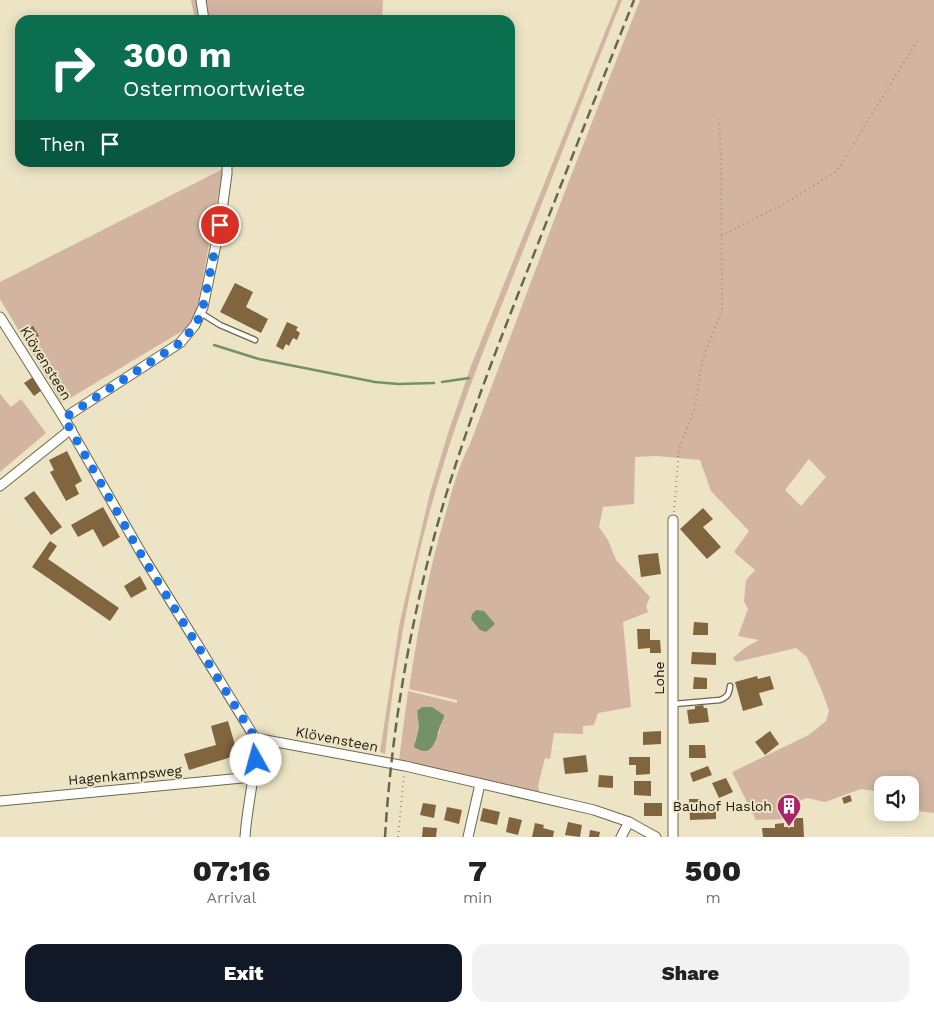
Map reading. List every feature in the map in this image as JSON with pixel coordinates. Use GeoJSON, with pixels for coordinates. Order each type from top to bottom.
{"type":"FeatureCollection","features":[{"type":"Feature","properties":{"kind":"street"},"geometry":{"type":"LineString","coordinates":[[201,0],[203,15]]}},
{"type":"Feature","properties":{"kind":"street"},"geometry":{"type":"LineString","coordinates":[[64,418],[180,343],[196,325],[201,313],[220,225],[227,167]]}},
{"type":"Feature","properties":{"kind":"street","name":"Klövensteen"},"geometry":{"type":"LineString","coordinates":[[0,316],[64,418],[142,556],[255,738],[405,766],[594,810],[628,822],[656,837]]}},
{"type":"Feature","properties":{"kind":"street"},"geometry":{"type":"LineString","coordinates":[[0,486],[70,429]]}},
{"type":"Feature","properties":{"kind":"street","name":"Lohe"},"geometry":{"type":"LineString","coordinates":[[673,520],[673,837]]}},
{"type":"Feature","properties":{"kind":"street"},"geometry":{"type":"LineString","coordinates":[[245,837],[247,812],[256,760],[255,738]]}},
{"type":"Feature","properties":{"kind":"street","name":"Hagenkampsweg"},"geometry":{"type":"LineString","coordinates":[[0,801],[253,777]]}},
{"type":"Feature","properties":{"kind":"street"},"geometry":{"type":"LineString","coordinates":[[468,837],[480,784]]}},
{"type":"Feature","properties":{"kind":"street"},"geometry":{"type":"LineString","coordinates":[[621,837],[628,822]]}},
{"type":"Feature","properties":{"kind":"lane"},"geometry":{"type":"LineString","coordinates":[[201,313],[220,325],[255,340]]}},
{"type":"Feature","properties":{"kind":"lane"},"geometry":{"type":"LineString","coordinates":[[673,704],[720,700],[726,698],[729,694],[730,686]]}},
{"type":"Feature","properties":{"kind":"path"},"geometry":{"type":"LineString","coordinates":[[721,236],[789,201],[837,171],[917,41]]}},
{"type":"Feature","properties":{"kind":"path"},"geometry":{"type":"LineString","coordinates":[[673,520],[679,449],[695,407],[702,361],[722,310],[719,119]]}},
{"type":"Feature","properties":{"kind":"path"},"geometry":{"type":"LineString","coordinates":[[398,837],[405,766]]}},
{"type":"Feature","properties":{"kind":"shaded area"},"geometry":{"type":"Polygon","coordinates":[[[191,0],[383,0],[382,15],[194,15],[191,0]]]}},
{"type":"Feature","properties":{"kind":"shaded area"},"geometry":{"type":"Polygon","coordinates":[[[618,0],[622,0],[483,352],[448,450],[426,525],[409,600],[395,677],[385,754],[380,752],[400,621],[430,493],[448,433],[471,366],[618,0]]]}},
{"type":"Feature","properties":{"kind":"shaded area"},"geometry":{"type":"Polygon","coordinates":[[[640,0],[934,0],[934,813],[919,811],[919,776],[874,776],[874,791],[861,789],[825,802],[807,798],[795,802],[792,819],[756,820],[732,772],[809,735],[826,721],[829,711],[807,657],[796,648],[736,662],[733,658],[746,647],[759,640],[738,636],[748,609],[744,601],[746,580],[755,570],[734,552],[749,531],[711,491],[700,460],[656,456],[635,457],[634,504],[603,507],[599,527],[608,540],[616,560],[650,597],[646,606],[648,612],[623,622],[631,707],[598,713],[594,725],[583,726],[583,734],[554,733],[550,759],[545,758],[538,786],[540,794],[399,760],[408,691],[457,703],[457,700],[409,689],[420,623],[439,537],[459,470],[567,186],[640,0]],[[809,459],[785,490],[801,506],[826,477],[809,459]],[[417,711],[419,727],[415,741],[439,734],[440,725],[444,720],[417,711]]]}},
{"type":"Feature","properties":{"kind":"shaded area"},"geometry":{"type":"Polygon","coordinates":[[[223,169],[196,315],[189,327],[62,403],[0,299],[0,282],[223,169]]]}},
{"type":"Feature","properties":{"kind":"shaded area"},"geometry":{"type":"Polygon","coordinates":[[[0,394],[11,407],[21,399],[46,433],[0,472],[0,394]]]}},
{"type":"Feature","properties":{"kind":"shaded area"},"geometry":{"type":"Polygon","coordinates":[[[476,610],[484,611],[495,624],[486,632],[480,630],[471,619],[472,614],[476,610]]]}},
{"type":"Feature","properties":{"kind":"shaded area"},"geometry":{"type":"Polygon","coordinates":[[[422,707],[432,707],[444,715],[433,746],[426,751],[414,747],[419,727],[417,711],[422,707]]]}},
{"type":"Feature","properties":{"kind":"building"},"geometry":{"type":"Polygon","coordinates":[[[235,283],[253,292],[246,307],[268,319],[261,333],[220,312],[235,283]]]}},
{"type":"Feature","properties":{"kind":"building"},"geometry":{"type":"Polygon","coordinates":[[[287,322],[298,327],[296,330],[300,333],[297,340],[293,338],[289,346],[286,344],[283,350],[276,346],[287,322]]]}},
{"type":"Feature","properties":{"kind":"building"},"geometry":{"type":"Polygon","coordinates":[[[33,326],[39,336],[36,338],[28,329],[33,326]]]}},
{"type":"Feature","properties":{"kind":"building"},"geometry":{"type":"Polygon","coordinates":[[[33,377],[42,390],[34,396],[24,383],[33,377]]]}},
{"type":"Feature","properties":{"kind":"building"},"geometry":{"type":"Polygon","coordinates":[[[67,451],[82,481],[75,485],[79,494],[66,501],[50,472],[54,470],[49,460],[67,451]]]}},
{"type":"Feature","properties":{"kind":"building"},"geometry":{"type":"Polygon","coordinates":[[[34,491],[62,527],[51,535],[24,498],[34,491]]]}},
{"type":"Feature","properties":{"kind":"building"},"geometry":{"type":"Polygon","coordinates":[[[103,507],[120,537],[103,547],[93,529],[78,537],[71,525],[103,507]]]}},
{"type":"Feature","properties":{"kind":"building"},"geometry":{"type":"Polygon","coordinates":[[[703,508],[713,519],[703,527],[721,547],[707,559],[680,529],[703,508]]]}},
{"type":"Feature","properties":{"kind":"building"},"geometry":{"type":"Polygon","coordinates":[[[50,541],[57,546],[48,559],[119,608],[110,621],[32,567],[50,541]]]}},
{"type":"Feature","properties":{"kind":"building"},"geometry":{"type":"Polygon","coordinates":[[[658,553],[661,574],[641,577],[638,555],[658,553]]]}},
{"type":"Feature","properties":{"kind":"building"},"geometry":{"type":"Polygon","coordinates":[[[140,576],[147,589],[131,598],[124,586],[140,576]]]}},
{"type":"Feature","properties":{"kind":"building"},"geometry":{"type":"Polygon","coordinates":[[[694,622],[708,623],[708,635],[693,635],[694,622]]]}},
{"type":"Feature","properties":{"kind":"building"},"geometry":{"type":"Polygon","coordinates":[[[637,629],[650,629],[650,640],[660,640],[661,653],[650,653],[650,648],[638,649],[637,629]]]}},
{"type":"Feature","properties":{"kind":"building"},"geometry":{"type":"Polygon","coordinates":[[[692,652],[716,653],[716,665],[691,664],[692,652]]]}},
{"type":"Feature","properties":{"kind":"building"},"geometry":{"type":"Polygon","coordinates":[[[757,676],[758,679],[770,676],[774,689],[759,693],[763,705],[743,711],[735,682],[757,676]]]}},
{"type":"Feature","properties":{"kind":"building"},"geometry":{"type":"Polygon","coordinates":[[[694,677],[707,678],[707,689],[693,689],[694,677]]]}},
{"type":"Feature","properties":{"kind":"building"},"geometry":{"type":"Polygon","coordinates":[[[703,705],[704,708],[707,708],[709,722],[689,724],[687,710],[703,705]]]}},
{"type":"Feature","properties":{"kind":"building"},"geometry":{"type":"Polygon","coordinates":[[[228,721],[238,755],[189,770],[184,754],[216,745],[211,726],[228,721]]]}},
{"type":"Feature","properties":{"kind":"building"},"geometry":{"type":"Polygon","coordinates":[[[661,731],[661,744],[643,745],[643,732],[661,731]]]}},
{"type":"Feature","properties":{"kind":"building"},"geometry":{"type":"Polygon","coordinates":[[[770,731],[779,744],[765,755],[755,742],[770,731]]]}},
{"type":"Feature","properties":{"kind":"building"},"geometry":{"type":"Polygon","coordinates":[[[689,745],[705,745],[706,758],[689,758],[689,745]]]}},
{"type":"Feature","properties":{"kind":"building"},"geometry":{"type":"Polygon","coordinates":[[[586,755],[588,772],[565,774],[563,758],[586,755]]]}},
{"type":"Feature","properties":{"kind":"building"},"geometry":{"type":"Polygon","coordinates":[[[629,757],[650,757],[650,774],[636,775],[636,765],[629,765],[629,757]]]}},
{"type":"Feature","properties":{"kind":"building"},"geometry":{"type":"Polygon","coordinates":[[[708,766],[712,775],[693,782],[690,773],[708,766]]]}},
{"type":"Feature","properties":{"kind":"building"},"geometry":{"type":"Polygon","coordinates":[[[599,775],[613,776],[613,788],[598,787],[599,775]]]}},
{"type":"Feature","properties":{"kind":"building"},"geometry":{"type":"Polygon","coordinates":[[[726,778],[733,792],[719,798],[712,783],[726,778]]]}},
{"type":"Feature","properties":{"kind":"building"},"geometry":{"type":"Polygon","coordinates":[[[634,781],[651,781],[651,796],[634,795],[634,781]]]}},
{"type":"Feature","properties":{"kind":"building"},"geometry":{"type":"Polygon","coordinates":[[[850,795],[852,801],[844,804],[842,798],[850,795]]]}},
{"type":"Feature","properties":{"kind":"building"},"geometry":{"type":"Polygon","coordinates":[[[689,799],[701,799],[701,806],[716,806],[716,819],[690,820],[689,799]]]}},
{"type":"Feature","properties":{"kind":"building"},"geometry":{"type":"Polygon","coordinates":[[[423,803],[436,805],[434,818],[420,815],[423,803]]]}},
{"type":"Feature","properties":{"kind":"building"},"geometry":{"type":"Polygon","coordinates":[[[644,803],[662,803],[662,816],[644,816],[644,803]]]}},
{"type":"Feature","properties":{"kind":"building"},"geometry":{"type":"Polygon","coordinates":[[[447,807],[462,810],[459,824],[444,820],[447,807]]]}},
{"type":"Feature","properties":{"kind":"building"},"geometry":{"type":"Polygon","coordinates":[[[483,808],[500,812],[497,825],[480,821],[483,808]]]}},
{"type":"Feature","properties":{"kind":"building"},"geometry":{"type":"Polygon","coordinates":[[[509,817],[522,820],[518,835],[506,832],[509,817]]]}},
{"type":"Feature","properties":{"kind":"building","name":"Bauhof Hasloh"},"geometry":{"type":"Polygon","coordinates":[[[794,818],[803,818],[804,837],[763,837],[762,828],[775,828],[775,824],[784,823],[784,827],[794,827],[794,818]]]}},
{"type":"Feature","properties":{"kind":"building"},"geometry":{"type":"Polygon","coordinates":[[[568,822],[582,825],[580,837],[565,835],[568,822]]]}},
{"type":"Feature","properties":{"kind":"building"},"geometry":{"type":"Polygon","coordinates":[[[535,823],[544,825],[543,828],[554,831],[553,837],[532,837],[535,823]]]}},
{"type":"Feature","properties":{"kind":"building"},"geometry":{"type":"Polygon","coordinates":[[[423,827],[437,828],[436,837],[422,837],[423,827]]]}},
{"type":"Feature","properties":{"kind":"building"},"geometry":{"type":"Polygon","coordinates":[[[590,830],[600,832],[599,837],[589,837],[590,830]]]}},
{"type":"Feature","properties":{"kind":"waterway"},"geometry":{"type":"LineString","coordinates":[[214,345],[259,359],[375,382],[398,384],[434,383]]}},
{"type":"Feature","properties":{"kind":"waterway"},"geometry":{"type":"LineString","coordinates":[[442,382],[469,378]]}},
{"type":"Feature","properties":{"kind":"railway"},"geometry":{"type":"LineString","coordinates":[[385,837],[393,751],[406,664],[414,621],[446,495],[498,347],[634,0]]}},
{"type":"Feature","properties":{"kind":"place","name":"Bauhof Hasloh"},"geometry":{"type":"Point","coordinates":[789,827]}},
{"type":"Feature","properties":{"kind":"route"},"geometry":{"type":"LineString","coordinates":[[220,225],[203,307],[196,325],[180,343],[64,418],[142,556],[255,738],[256,760]]}}]}
